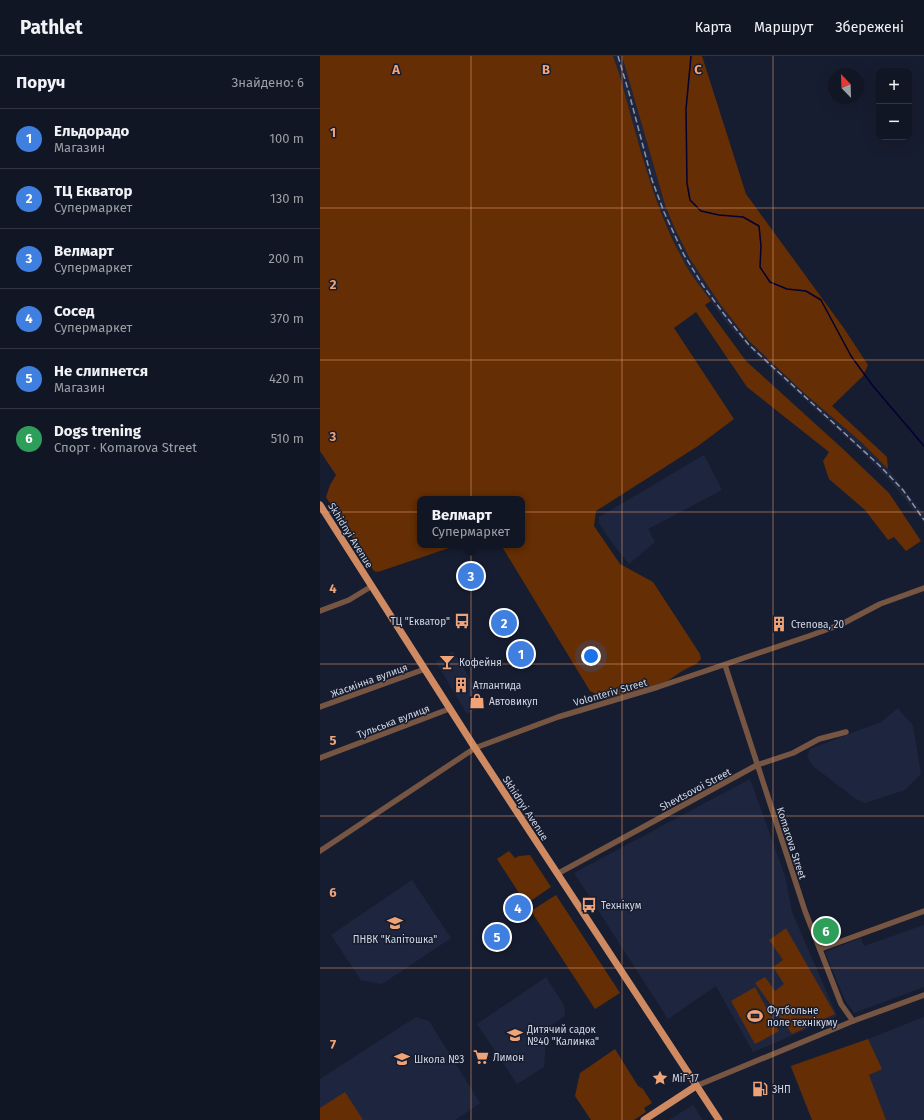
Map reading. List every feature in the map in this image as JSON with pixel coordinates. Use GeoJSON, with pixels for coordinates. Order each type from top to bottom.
{"type":"FeatureCollection","features":[{"type":"Feature","properties":{"kind":"main road","name":"Skhidnyi Avenue"},"geometry":{"type":"LineString","coordinates":[[321,510],[372,586],[557,874],[719,1120]]}},
{"type":"Feature","properties":{"kind":"main road"},"geometry":{"type":"LineString","coordinates":[[644,1120],[696,1086]]}},
{"type":"Feature","properties":{"kind":"street"},"geometry":{"type":"LineString","coordinates":[[320,611],[349,600],[372,586]]}},
{"type":"Feature","properties":{"kind":"street","name":"Volonteriv Street"},"geometry":{"type":"LineString","coordinates":[[320,851],[475,748],[558,717],[658,687],[842,624],[880,604],[924,588]]}},
{"type":"Feature","properties":{"kind":"street","name":"Komarova Street"},"geometry":{"type":"LineString","coordinates":[[725,665],[803,905],[841,1004],[853,1021]]}},
{"type":"Feature","properties":{"kind":"street","name":"Жасмінна вулиця"},"geometry":{"type":"LineString","coordinates":[[320,707],[424,669]]}},
{"type":"Feature","properties":{"kind":"street","name":"Тульська вулиця"},"geometry":{"type":"LineString","coordinates":[[320,758],[450,709]]}},
{"type":"Feature","properties":{"kind":"street","name":"Shevtsovoi Street"},"geometry":{"type":"LineString","coordinates":[[557,874],[757,765],[800,750],[819,739],[846,732]]}},
{"type":"Feature","properties":{"kind":"street"},"geometry":{"type":"LineString","coordinates":[[820,949],[924,911]]}},
{"type":"Feature","properties":{"kind":"street"},"geometry":{"type":"LineString","coordinates":[[696,1086],[853,1021],[924,995]]}},
{"type":"Feature","properties":{"kind":"shaded area"},"geometry":{"type":"Polygon","coordinates":[[[320,56],[613,56],[653,190],[671,236],[685,264],[711,301],[705,305],[746,361],[889,493],[921,541],[906,551],[894,537],[888,540],[865,510],[829,479],[823,461],[829,452],[747,387],[696,312],[674,328],[734,419],[698,446],[596,511],[594,526],[620,564],[653,582],[700,654],[701,659],[696,664],[682,671],[666,682],[606,699],[590,691],[503,548],[525,548],[525,496],[417,496],[417,548],[449,548],[378,572],[374,571],[326,497],[330,485],[336,475],[320,451],[320,56]]]}},
{"type":"Feature","properties":{"kind":"shaded area"},"geometry":{"type":"Polygon","coordinates":[[[613,56],[622,56],[665,205],[690,259],[720,304],[749,342],[805,394],[860,441],[888,469],[924,514],[924,523],[892,483],[866,456],[749,348],[726,322],[697,283],[682,259],[666,224],[647,174],[613,56]]]}},
{"type":"Feature","properties":{"kind":"shaded area"},"geometry":{"type":"Polygon","coordinates":[[[622,56],[702,56],[746,194],[843,327],[868,365],[863,376],[832,406],[887,457],[888,469],[860,441],[805,394],[749,341],[720,304],[690,259],[665,205],[622,56]]]}},
{"type":"Feature","properties":{"kind":"shaded area"},"geometry":{"type":"Polygon","coordinates":[[[704,455],[722,490],[648,529],[655,542],[629,564],[599,523],[599,517],[704,455]]]}},
{"type":"Feature","properties":{"kind":"shaded area"},"geometry":{"type":"Polygon","coordinates":[[[453,651],[485,704],[467,714],[436,662],[453,651]]]}},
{"type":"Feature","properties":{"kind":"shaded area"},"geometry":{"type":"Polygon","coordinates":[[[898,708],[913,726],[921,774],[905,790],[865,803],[856,799],[813,766],[807,756],[810,749],[881,722],[898,708]]]}},
{"type":"Feature","properties":{"kind":"shaded area"},"geometry":{"type":"Polygon","coordinates":[[[750,779],[785,876],[792,912],[837,1016],[753,1052],[716,986],[668,1019],[574,873],[750,779]]]}},
{"type":"Feature","properties":{"kind":"shaded area"},"geometry":{"type":"Polygon","coordinates":[[[509,851],[515,858],[530,855],[551,887],[526,904],[497,859],[509,851]]]}},
{"type":"Feature","properties":{"kind":"shaded area","name":"ПНВК \"Капітошка\""},"geometry":{"type":"Polygon","coordinates":[[[412,880],[451,938],[382,984],[361,980],[331,935],[412,880]]]}},
{"type":"Feature","properties":{"kind":"shaded area"},"geometry":{"type":"Polygon","coordinates":[[[556,895],[620,993],[595,1009],[531,911],[556,895]]]}},
{"type":"Feature","properties":{"kind":"shaded area"},"geometry":{"type":"Polygon","coordinates":[[[924,925],[924,987],[854,1013],[845,1000],[825,952],[861,938],[864,946],[924,925]]]}},
{"type":"Feature","properties":{"kind":"shaded area"},"geometry":{"type":"Polygon","coordinates":[[[786,928],[835,1014],[792,1034],[755,983],[765,977],[775,991],[784,984],[773,967],[783,960],[769,940],[786,928]]]}},
{"type":"Feature","properties":{"kind":"shaded area","name":"Дитячий садок №40 \"Калинка\""},"geometry":{"type":"Polygon","coordinates":[[[546,977],[564,1005],[565,1016],[547,1028],[544,1067],[517,1084],[477,1024],[546,977]]]}},
{"type":"Feature","properties":{"kind":"shaded area","name":"Футбольне поле технікуму"},"geometry":{"type":"Polygon","coordinates":[[[755,987],[779,1031],[755,1044],[731,1001],[755,987]]]}},
{"type":"Feature","properties":{"kind":"shaded area","name":"Школа №3"},"geometry":{"type":"Polygon","coordinates":[[[416,1017],[429,1021],[480,1103],[455,1120],[320,1120],[320,1079],[416,1017]]]}},
{"type":"Feature","properties":{"kind":"shaded area"},"geometry":{"type":"Polygon","coordinates":[[[924,1017],[924,1120],[812,1120],[790,1066],[868,1039],[924,1017]]]}},
{"type":"Feature","properties":{"kind":"shaded area"},"geometry":{"type":"Polygon","coordinates":[[[868,1039],[882,1069],[869,1075],[886,1120],[812,1120],[791,1066],[868,1039]]]}},
{"type":"Feature","properties":{"kind":"shaded area"},"geometry":{"type":"Polygon","coordinates":[[[615,1049],[638,1086],[643,1089],[652,1103],[644,1108],[646,1112],[634,1120],[591,1120],[575,1096],[580,1073],[615,1049]]]}},
{"type":"Feature","properties":{"kind":"shaded area"},"geometry":{"type":"Polygon","coordinates":[[[345,1092],[363,1120],[320,1120],[320,1108],[345,1092]]]}},
{"type":"Feature","properties":{"kind":"shaded area"},"geometry":{"type":"Polygon","coordinates":[[[693,1105],[703,1120],[669,1120],[693,1105]]]}},
{"type":"Feature","properties":{"kind":"waterway"},"geometry":{"type":"LineString","coordinates":[[691,56],[686,109],[687,183],[690,200],[701,211],[719,215],[743,217],[759,226],[761,246],[760,267],[770,282],[787,289],[806,291],[821,300],[851,356],[873,386],[924,446]]}},
{"type":"Feature","properties":{"kind":"railway"},"geometry":{"type":"LineString","coordinates":[[618,56],[652,180],[664,212],[684,255],[704,287],[749,345],[879,465],[903,490],[924,520]]}},
{"type":"Feature","properties":{"kind":"place","name":"Велмарт"},"geometry":{"type":"Point","coordinates":[471,576]}},
{"type":"Feature","properties":{"kind":"place","name":"ТЦ \"Екватор\""},"geometry":{"type":"Point","coordinates":[462,621]}},
{"type":"Feature","properties":{"kind":"place","name":"ТЦ Екватор"},"geometry":{"type":"Point","coordinates":[504,623]}},
{"type":"Feature","properties":{"kind":"place","name":"Степова, 20"},"geometry":{"type":"Point","coordinates":[779,624]}},
{"type":"Feature","properties":{"kind":"place","name":"Ельдорадо"},"geometry":{"type":"Point","coordinates":[521,654]}},
{"type":"Feature","properties":{"kind":"place","name":"Кофейня"},"geometry":{"type":"Point","coordinates":[447,662]}},
{"type":"Feature","properties":{"kind":"place","name":"Атлантида"},"geometry":{"type":"Point","coordinates":[461,685]}},
{"type":"Feature","properties":{"kind":"place","name":"Автовикуп"},"geometry":{"type":"Point","coordinates":[477,701]}},
{"type":"Feature","properties":{"kind":"place","name":"Технікум"},"geometry":{"type":"Point","coordinates":[589,905]}},
{"type":"Feature","properties":{"kind":"place","name":"Сосед"},"geometry":{"type":"Point","coordinates":[518,908]}},
{"type":"Feature","properties":{"kind":"place","name":"ПНВК \"Капітошка\""},"geometry":{"type":"Point","coordinates":[395,923]}},
{"type":"Feature","properties":{"kind":"place","name":"Dogs trening"},"geometry":{"type":"Point","coordinates":[826,931]}},
{"type":"Feature","properties":{"kind":"place","name":"Не слипнется"},"geometry":{"type":"Point","coordinates":[497,937]}},
{"type":"Feature","properties":{"kind":"place","name":"Футбольне поле технікуму"},"geometry":{"type":"Point","coordinates":[755,1016]}},
{"type":"Feature","properties":{"kind":"place","name":"Дитячий садок №40 \"Калинка\""},"geometry":{"type":"Point","coordinates":[515,1035]}},
{"type":"Feature","properties":{"kind":"place","name":"Лимон"},"geometry":{"type":"Point","coordinates":[481,1057]}},
{"type":"Feature","properties":{"kind":"place","name":"Школа №3"},"geometry":{"type":"Point","coordinates":[402,1059]}},
{"type":"Feature","properties":{"kind":"place","name":"МіГ-17"},"geometry":{"type":"Point","coordinates":[660,1078]}},
{"type":"Feature","properties":{"kind":"place","name":"ЗНП"},"geometry":{"type":"Point","coordinates":[760,1089]}}]}
